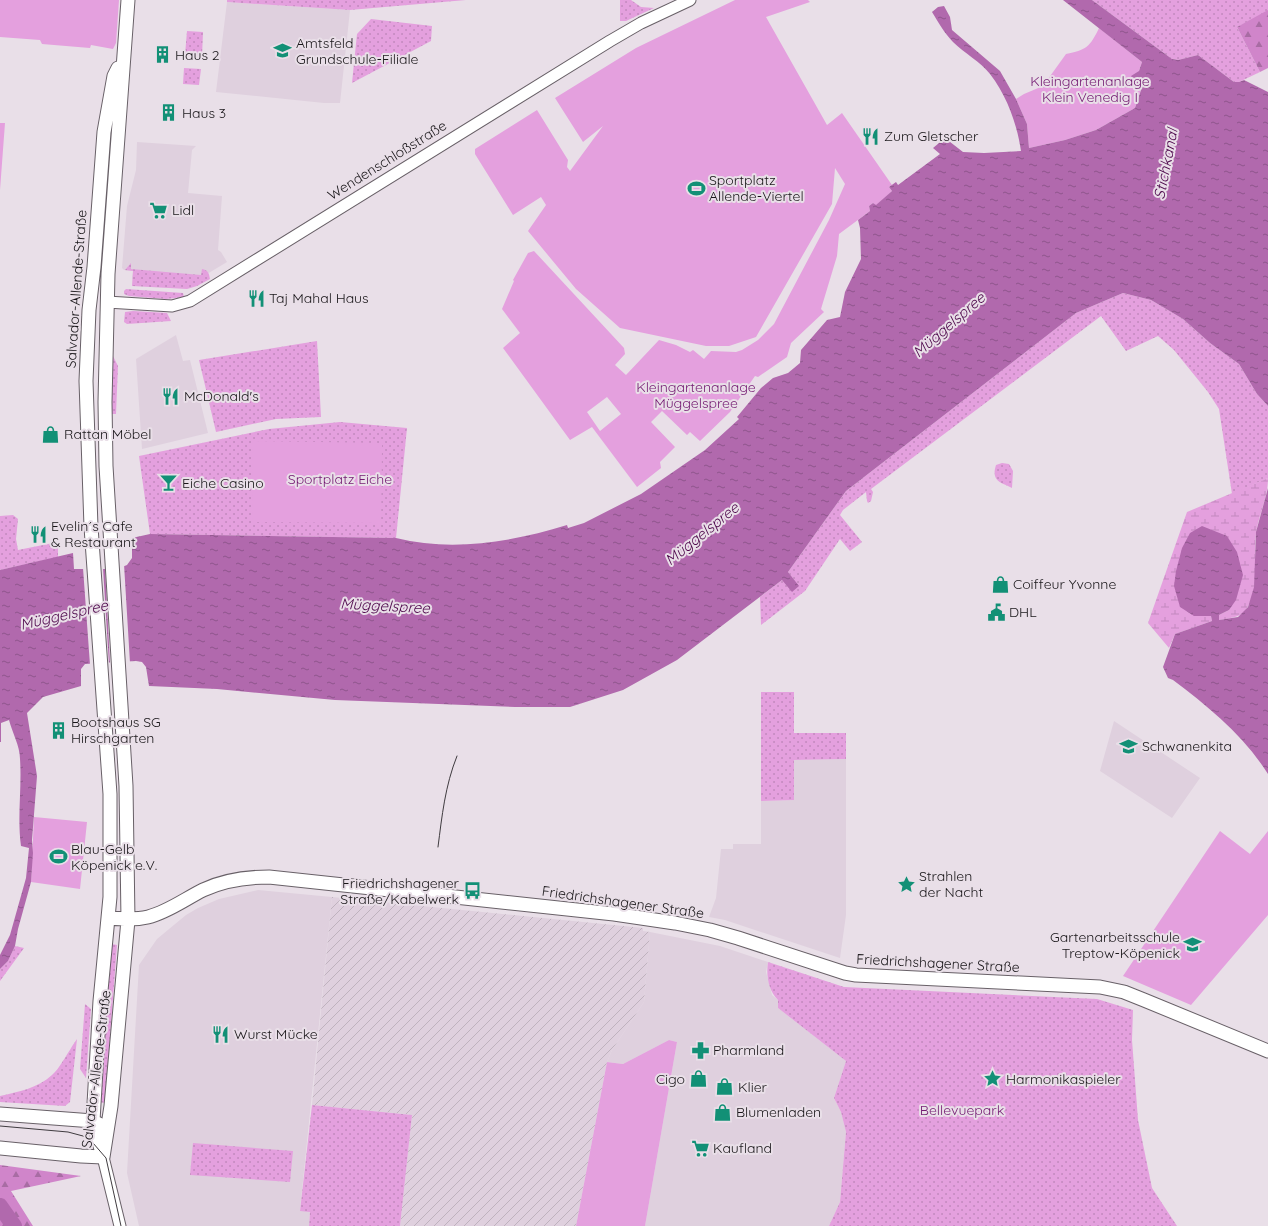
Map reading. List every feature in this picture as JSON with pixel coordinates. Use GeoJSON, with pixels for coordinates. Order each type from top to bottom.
{"type":"FeatureCollection","features":[{"type":"Feature","properties":{"kind":"main road","name":"Salvador-Allende-Straße"},"geometry":{"type":"LineString","coordinates":[[103,1157],[111,1106],[128,920],[126,786],[106,466],[105,408],[107,302],[111,231],[128,0]]}},
{"type":"Feature","properties":{"kind":"main road","name":"Salvador-Allende-Straße"},"geometry":{"type":"LineString","coordinates":[[103,1157],[93,1120],[100,1001],[109,918],[111,880],[110,801],[91,527],[86,381],[88,329],[104,132],[114,76],[124,55]]}},
{"type":"Feature","properties":{"kind":"main road","name":"Wendenschloßstraße"},"geometry":{"type":"LineString","coordinates":[[91,302],[107,302]]}},
{"type":"Feature","properties":{"kind":"main road","name":"Friedrichshagener Straße"},"geometry":{"type":"LineString","coordinates":[[109,918],[128,920],[149,917],[170,909],[218,884],[251,877],[269,877],[614,914],[710,930],[842,972],[856,975],[1109,989],[1144,1000],[1268,1051]]}},
{"type":"Feature","properties":{"kind":"main road"},"geometry":{"type":"LineString","coordinates":[[0,1114],[93,1120],[108,1129]]}},
{"type":"Feature","properties":{"kind":"main road"},"geometry":{"type":"LineString","coordinates":[[0,1148],[103,1157]]}},
{"type":"Feature","properties":{"kind":"street","name":"Wendenschloßstraße"},"geometry":{"type":"LineString","coordinates":[[107,302],[172,306],[190,302],[610,41],[690,0]]}},
{"type":"Feature","properties":{"kind":"street"},"geometry":{"type":"LineString","coordinates":[[103,1157],[120,1226]]}},
{"type":"Feature","properties":{"kind":"shaded area","name":"Amtsfeld Grundschule-Filiale"},"geometry":{"type":"Polygon","coordinates":[[[227,2],[350,10],[340,103],[324,103],[216,92],[227,2]]]}},
{"type":"Feature","properties":{"kind":"shaded area"},"geometry":{"type":"Polygon","coordinates":[[[137,142],[196,146],[192,150],[188,193],[222,196],[218,250],[227,262],[202,277],[132,279],[133,271],[124,270],[122,268],[127,206],[136,170],[137,142]]]}},
{"type":"Feature","properties":{"kind":"shaded area"},"geometry":{"type":"Polygon","coordinates":[[[176,335],[183,361],[190,360],[208,433],[142,449],[136,359],[176,335]]]}},
{"type":"Feature","properties":{"kind":"shaded area","name":"Schwanenkita"},"geometry":{"type":"Polygon","coordinates":[[[1114,721],[1200,778],[1172,818],[1100,771],[1114,721]]]}},
{"type":"Feature","properties":{"kind":"shaded area"},"geometry":{"type":"Polygon","coordinates":[[[846,759],[846,915],[840,958],[725,920],[709,917],[716,898],[721,849],[733,849],[733,844],[761,844],[761,801],[794,800],[794,760],[846,759]]]}},
{"type":"Feature","properties":{"kind":"shaded area"},"geometry":{"type":"Polygon","coordinates":[[[258,890],[332,897],[300,1210],[310,1211],[309,1226],[139,1226],[127,1173],[139,965],[157,939],[186,915],[219,899],[258,890]]]}},
{"type":"Feature","properties":{"kind":"shaded area"},"geometry":{"type":"Polygon","coordinates":[[[332,897],[643,928],[643,931],[650,932],[644,1002],[612,1050],[607,1062],[576,1226],[400,1226],[412,1115],[312,1105],[332,897]]]}},
{"type":"Feature","properties":{"kind":"shaded area"},"geometry":{"type":"Polygon","coordinates":[[[650,932],[720,946],[768,962],[766,972],[772,995],[778,1000],[778,1008],[846,1061],[834,1098],[841,1112],[846,1132],[840,1202],[829,1226],[645,1226],[677,1042],[669,1040],[623,1064],[607,1062],[612,1050],[644,1002],[650,932]]]}},
{"type":"Feature","properties":{"kind":"green space"},"geometry":{"type":"Polygon","coordinates":[[[0,0],[119,0],[116,43],[113,49],[91,45],[90,48],[42,44],[40,40],[0,37],[0,0]]]}},
{"type":"Feature","properties":{"kind":"green space"},"geometry":{"type":"Polygon","coordinates":[[[227,0],[466,0],[350,10],[227,2],[227,0]]]}},
{"type":"Feature","properties":{"kind":"green space"},"geometry":{"type":"Polygon","coordinates":[[[620,0],[631,0],[641,7],[654,8],[626,21],[620,21],[620,0]]]}},
{"type":"Feature","properties":{"kind":"green space","name":"Kleingartenanlage Müggelspree"},"geometry":{"type":"Polygon","coordinates":[[[735,0],[808,0],[810,2],[766,17],[827,125],[842,113],[892,185],[889,187],[892,191],[876,206],[873,203],[869,206],[870,211],[839,234],[837,256],[821,309],[824,312],[791,343],[787,357],[758,377],[755,376],[730,412],[700,441],[690,432],[687,435],[662,411],[651,422],[675,447],[660,462],[661,468],[637,487],[592,427],[570,440],[503,348],[520,333],[502,309],[514,281],[513,280],[528,253],[534,251],[624,348],[625,354],[615,365],[626,375],[659,340],[676,345],[690,352],[693,350],[704,359],[711,351],[736,352],[742,350],[758,340],[774,324],[829,220],[845,184],[835,168],[832,204],[756,337],[729,346],[706,346],[620,328],[576,289],[528,231],[546,205],[541,197],[513,215],[475,154],[475,149],[537,110],[568,160],[567,167],[570,171],[603,126],[583,142],[555,98],[636,48],[735,0]],[[607,397],[587,412],[600,431],[621,414],[607,397]]]}},
{"type":"Feature","properties":{"kind":"green space"},"geometry":{"type":"Polygon","coordinates":[[[1092,0],[1268,0],[1268,12],[1237,27],[1260,72],[1239,82],[1234,82],[1198,55],[1178,60],[1172,59],[1092,0]]]}},
{"type":"Feature","properties":{"kind":"green space"},"geometry":{"type":"Polygon","coordinates":[[[1268,10],[1268,68],[1260,72],[1237,27],[1268,10]]]}},
{"type":"Feature","properties":{"kind":"green space"},"geometry":{"type":"Polygon","coordinates":[[[371,19],[432,26],[431,41],[352,83],[357,34],[371,19]]]}},
{"type":"Feature","properties":{"kind":"green space","name":"Kleingartenanlage Klein Venedig I"},"geometry":{"type":"Polygon","coordinates":[[[1099,28],[1142,62],[1137,84],[1141,89],[1135,108],[1096,130],[1065,140],[1029,148],[1027,124],[1016,99],[1043,86],[1066,54],[1087,47],[1093,40],[1099,28]]]}},
{"type":"Feature","properties":{"kind":"green space"},"geometry":{"type":"Polygon","coordinates":[[[187,31],[203,32],[202,57],[185,55],[187,31]]]}},
{"type":"Feature","properties":{"kind":"green space"},"geometry":{"type":"Polygon","coordinates":[[[184,68],[201,69],[199,85],[183,84],[184,68]]]}},
{"type":"Feature","properties":{"kind":"green space"},"geometry":{"type":"Polygon","coordinates":[[[0,123],[5,123],[0,190],[0,123]]]}},
{"type":"Feature","properties":{"kind":"green space"},"geometry":{"type":"Polygon","coordinates":[[[131,263],[131,269],[201,275],[202,269],[208,272],[210,279],[197,286],[187,289],[132,286],[133,271],[125,270],[131,263]]]}},
{"type":"Feature","properties":{"kind":"green space"},"geometry":{"type":"Polygon","coordinates":[[[126,289],[183,293],[184,297],[166,299],[129,296],[124,294],[126,289]]]}},
{"type":"Feature","properties":{"kind":"green space"},"geometry":{"type":"Polygon","coordinates":[[[1123,293],[1151,300],[1183,319],[1210,343],[1239,364],[1257,394],[1268,406],[1268,478],[1232,494],[1219,409],[1208,392],[1174,350],[1158,336],[1126,351],[1101,316],[871,489],[873,492],[871,501],[868,503],[866,492],[843,510],[840,515],[862,542],[850,551],[840,539],[805,591],[761,625],[760,597],[782,580],[798,586],[788,572],[846,491],[1076,313],[1123,293]]]}},
{"type":"Feature","properties":{"kind":"green space"},"geometry":{"type":"Polygon","coordinates":[[[125,312],[167,313],[171,321],[127,324],[124,322],[125,312]]]}},
{"type":"Feature","properties":{"kind":"green space"},"geometry":{"type":"Polygon","coordinates":[[[317,341],[321,417],[276,419],[216,432],[199,360],[317,341]]]}},
{"type":"Feature","properties":{"kind":"green space"},"geometry":{"type":"Polygon","coordinates":[[[112,354],[118,366],[116,414],[112,414],[112,354]]]}},
{"type":"Feature","properties":{"kind":"green space","name":"Sportplatz Eiche"},"geometry":{"type":"Polygon","coordinates":[[[340,422],[407,428],[396,538],[150,534],[139,456],[269,429],[340,422]]]}},
{"type":"Feature","properties":{"kind":"green space"},"geometry":{"type":"Polygon","coordinates":[[[253,441],[382,443],[381,523],[252,522],[253,441]]]}},
{"type":"Feature","properties":{"kind":"green space"},"geometry":{"type":"Polygon","coordinates":[[[1002,463],[1009,464],[1013,471],[1012,488],[1000,482],[996,478],[996,465],[1002,463]]]}},
{"type":"Feature","properties":{"kind":"green space"},"geometry":{"type":"Polygon","coordinates":[[[1268,478],[1267,492],[1256,533],[1254,589],[1246,610],[1236,617],[1219,620],[1219,615],[1229,610],[1194,616],[1211,616],[1212,621],[1175,634],[1169,648],[1148,623],[1187,512],[1268,478]]]}},
{"type":"Feature","properties":{"kind":"green space"},"geometry":{"type":"Polygon","coordinates":[[[13,515],[18,519],[16,539],[18,550],[58,542],[58,557],[0,570],[0,516],[13,515]]]}},
{"type":"Feature","properties":{"kind":"green space"},"geometry":{"type":"Polygon","coordinates":[[[761,692],[794,692],[794,733],[846,733],[846,759],[794,760],[794,800],[761,801],[761,692]]]}},
{"type":"Feature","properties":{"kind":"green space","name":"Blau-Gelb Köpenick e.V."},"geometry":{"type":"Polygon","coordinates":[[[34,817],[87,822],[80,889],[31,882],[34,817]]]}},
{"type":"Feature","properties":{"kind":"green space","name":"Gartenarbeitsschule Treptow-Köpenick"},"geometry":{"type":"Polygon","coordinates":[[[1220,831],[1250,854],[1268,831],[1268,915],[1191,1005],[1123,976],[1220,831]]]}},
{"type":"Feature","properties":{"kind":"green space"},"geometry":{"type":"Polygon","coordinates":[[[112,944],[117,945],[105,1103],[98,1102],[109,954],[112,944]]]}},
{"type":"Feature","properties":{"kind":"green space"},"geometry":{"type":"Polygon","coordinates":[[[15,946],[24,948],[0,981],[0,969],[8,961],[15,946]]]}},
{"type":"Feature","properties":{"kind":"green space","name":"Bellevuepark"},"geometry":{"type":"Polygon","coordinates":[[[768,962],[844,987],[1097,999],[1133,1010],[1132,1040],[1138,1120],[1152,1188],[1177,1226],[829,1226],[840,1202],[846,1132],[841,1112],[834,1098],[846,1061],[778,1008],[778,1000],[772,992],[768,982],[768,962]]]}},
{"type":"Feature","properties":{"kind":"green space"},"geometry":{"type":"Polygon","coordinates":[[[85,1004],[91,1009],[86,1078],[80,1069],[85,1004]]]}},
{"type":"Feature","properties":{"kind":"green space"},"geometry":{"type":"Polygon","coordinates":[[[77,1039],[70,1102],[65,1106],[0,1102],[0,1096],[34,1086],[52,1075],[77,1039]]]}},
{"type":"Feature","properties":{"kind":"green space"},"geometry":{"type":"Polygon","coordinates":[[[669,1040],[677,1042],[645,1226],[576,1226],[607,1062],[623,1064],[669,1040]]]}},
{"type":"Feature","properties":{"kind":"green space"},"geometry":{"type":"Polygon","coordinates":[[[312,1105],[412,1115],[400,1226],[309,1226],[310,1212],[300,1211],[312,1105]]]}},
{"type":"Feature","properties":{"kind":"green space"},"geometry":{"type":"Polygon","coordinates":[[[193,1143],[293,1151],[290,1182],[190,1175],[193,1143]]]}},
{"type":"Feature","properties":{"kind":"green space"},"geometry":{"type":"Polygon","coordinates":[[[0,1165],[81,1176],[11,1191],[33,1226],[0,1226],[0,1165]]]}},
{"type":"Feature","properties":{"kind":"water"},"geometry":{"type":"Polygon","coordinates":[[[1063,0],[1092,0],[1172,59],[1178,60],[1198,55],[1234,82],[1244,80],[1268,92],[1268,406],[1257,394],[1239,364],[1210,343],[1183,319],[1151,300],[1123,293],[1076,313],[846,491],[788,572],[799,586],[792,592],[782,580],[677,660],[623,690],[570,707],[515,707],[335,700],[217,689],[149,686],[146,667],[142,662],[136,661],[85,664],[81,669],[81,686],[43,697],[27,713],[37,776],[32,840],[33,853],[31,882],[18,929],[15,946],[8,961],[0,969],[0,955],[10,935],[26,878],[29,848],[21,846],[19,824],[20,754],[9,720],[1,723],[0,742],[0,570],[73,553],[74,569],[107,569],[122,574],[122,567],[127,565],[132,558],[132,538],[150,534],[396,538],[439,544],[460,545],[482,543],[525,536],[567,525],[568,528],[584,523],[641,494],[705,450],[739,419],[737,417],[761,388],[773,378],[788,373],[800,363],[801,350],[827,320],[840,317],[845,292],[861,259],[860,228],[858,220],[870,211],[869,206],[873,203],[876,205],[892,191],[889,187],[896,182],[898,185],[940,154],[933,148],[945,138],[963,152],[984,153],[1021,151],[1014,121],[1006,101],[996,83],[986,70],[957,46],[947,35],[932,12],[938,7],[944,6],[950,17],[952,30],[1000,71],[1016,99],[1027,124],[1029,148],[1065,140],[1096,130],[1135,108],[1141,90],[1131,76],[1139,71],[1142,62],[1063,0]]]}},
{"type":"Feature","properties":{"kind":"water"},"geometry":{"type":"Polygon","coordinates":[[[1268,488],[1268,774],[1259,760],[1237,735],[1200,701],[1173,680],[1168,678],[1163,667],[1175,634],[1212,621],[1211,616],[1194,616],[1180,607],[1174,586],[1182,548],[1190,533],[1202,526],[1227,536],[1237,552],[1243,575],[1236,600],[1229,610],[1219,615],[1219,620],[1238,617],[1248,607],[1254,587],[1256,532],[1268,488]]]}},
{"type":"Feature","properties":{"kind":"pier"},"geometry":{"type":"Polygon","coordinates":[[[124,564],[130,663],[110,664],[105,568],[107,567],[109,573],[120,572],[120,566],[124,564]]]}},
{"type":"Feature","properties":{"kind":"pier"},"geometry":{"type":"Polygon","coordinates":[[[83,568],[87,569],[88,576],[99,568],[103,568],[109,664],[90,665],[83,568]]]}},
{"type":"Feature","properties":{"kind":"waterway"},"geometry":{"type":"LineString","coordinates":[[0,1206],[14,1226]]}},
{"type":"Feature","properties":{"kind":"tram line"},"geometry":{"type":"LineString","coordinates":[[438,847],[447,790],[457,756]]}},
{"type":"Feature","properties":{"kind":"tram line"},"geometry":{"type":"LineString","coordinates":[[0,1126],[68,1132],[83,1136],[93,1143],[106,1158],[121,1226]]}},
{"type":"Feature","properties":{"kind":"place","name":"Amtsfeld Grundschule-Filiale"},"geometry":{"type":"Point","coordinates":[283,51]}},
{"type":"Feature","properties":{"kind":"place","name":"Haus 2"},"geometry":{"type":"Point","coordinates":[162,55]}},
{"type":"Feature","properties":{"kind":"place","name":"Haus 3"},"geometry":{"type":"Point","coordinates":[169,113]}},
{"type":"Feature","properties":{"kind":"place","name":"Zum Gletscher"},"geometry":{"type":"Point","coordinates":[871,136]}},
{"type":"Feature","properties":{"kind":"place","name":"Sportplatz Allende-Viertel"},"geometry":{"type":"Point","coordinates":[696,188]}},
{"type":"Feature","properties":{"kind":"place","name":"Lidl"},"geometry":{"type":"Point","coordinates":[159,210]}},
{"type":"Feature","properties":{"kind":"place","name":"Taj Mahal Haus"},"geometry":{"type":"Point","coordinates":[256,298]}},
{"type":"Feature","properties":{"kind":"place","name":"McDonald's"},"geometry":{"type":"Point","coordinates":[171,396]}},
{"type":"Feature","properties":{"kind":"place","name":"Rattan Möbel"},"geometry":{"type":"Point","coordinates":[51,434]}},
{"type":"Feature","properties":{"kind":"place","name":"Eiche Casino"},"geometry":{"type":"Point","coordinates":[169,483]}},
{"type":"Feature","properties":{"kind":"place","name":"Evelin´s Cafe & Restaurant"},"geometry":{"type":"Point","coordinates":[38,534]}},
{"type":"Feature","properties":{"kind":"place","name":"Coiffeur Yvonne"},"geometry":{"type":"Point","coordinates":[1000,584]}},
{"type":"Feature","properties":{"kind":"place","name":"DHL"},"geometry":{"type":"Point","coordinates":[996,612]}},
{"type":"Feature","properties":{"kind":"place","name":"Bootshaus SG Hirschgarten"},"geometry":{"type":"Point","coordinates":[58,730]}},
{"type":"Feature","properties":{"kind":"place","name":"Schwanenkita"},"geometry":{"type":"Point","coordinates":[1129,746]}},
{"type":"Feature","properties":{"kind":"place","name":"Blau-Gelb Köpenick e.V."},"geometry":{"type":"Point","coordinates":[58,857]}},
{"type":"Feature","properties":{"kind":"place","name":"Strahlen der Nacht"},"geometry":{"type":"Point","coordinates":[906,884]}},
{"type":"Feature","properties":{"kind":"place","name":"Friedrichshagener Straße/Kabelwerk"},"geometry":{"type":"Point","coordinates":[472,891]}},
{"type":"Feature","properties":{"kind":"place","name":"Gartenarbeitsschule Treptow-Köpenick"},"geometry":{"type":"Point","coordinates":[1193,945]}},
{"type":"Feature","properties":{"kind":"place","name":"Wurst Mücke"},"geometry":{"type":"Point","coordinates":[221,1034]}},
{"type":"Feature","properties":{"kind":"place","name":"Pharmland"},"geometry":{"type":"Point","coordinates":[700,1050]}},
{"type":"Feature","properties":{"kind":"place","name":"Cigo"},"geometry":{"type":"Point","coordinates":[698,1079]}},
{"type":"Feature","properties":{"kind":"place","name":"Harmonikaspieler"},"geometry":{"type":"Point","coordinates":[993,1079]}},
{"type":"Feature","properties":{"kind":"place","name":"Klier"},"geometry":{"type":"Point","coordinates":[725,1087]}},
{"type":"Feature","properties":{"kind":"place","name":"Blumenladen"},"geometry":{"type":"Point","coordinates":[723,1112]}},
{"type":"Feature","properties":{"kind":"place","name":"Kaufland"},"geometry":{"type":"Point","coordinates":[700,1148]}},
{"type":"Feature","properties":{"kind":"water label","name":"Stichkanal"},"geometry":{"type":"Point","coordinates":[1166,164]}},
{"type":"Feature","properties":{"kind":"water label","name":"Müggelspree"},"geometry":{"type":"Point","coordinates":[949,325]}},
{"type":"Feature","properties":{"kind":"water label","name":"Müggelspree"},"geometry":{"type":"Point","coordinates":[702,534]}},
{"type":"Feature","properties":{"kind":"water label","name":"Müggelspree"},"geometry":{"type":"Point","coordinates":[385,606]}},
{"type":"Feature","properties":{"kind":"water label","name":"Müggelspree"},"geometry":{"type":"Point","coordinates":[64,615]}}]}
